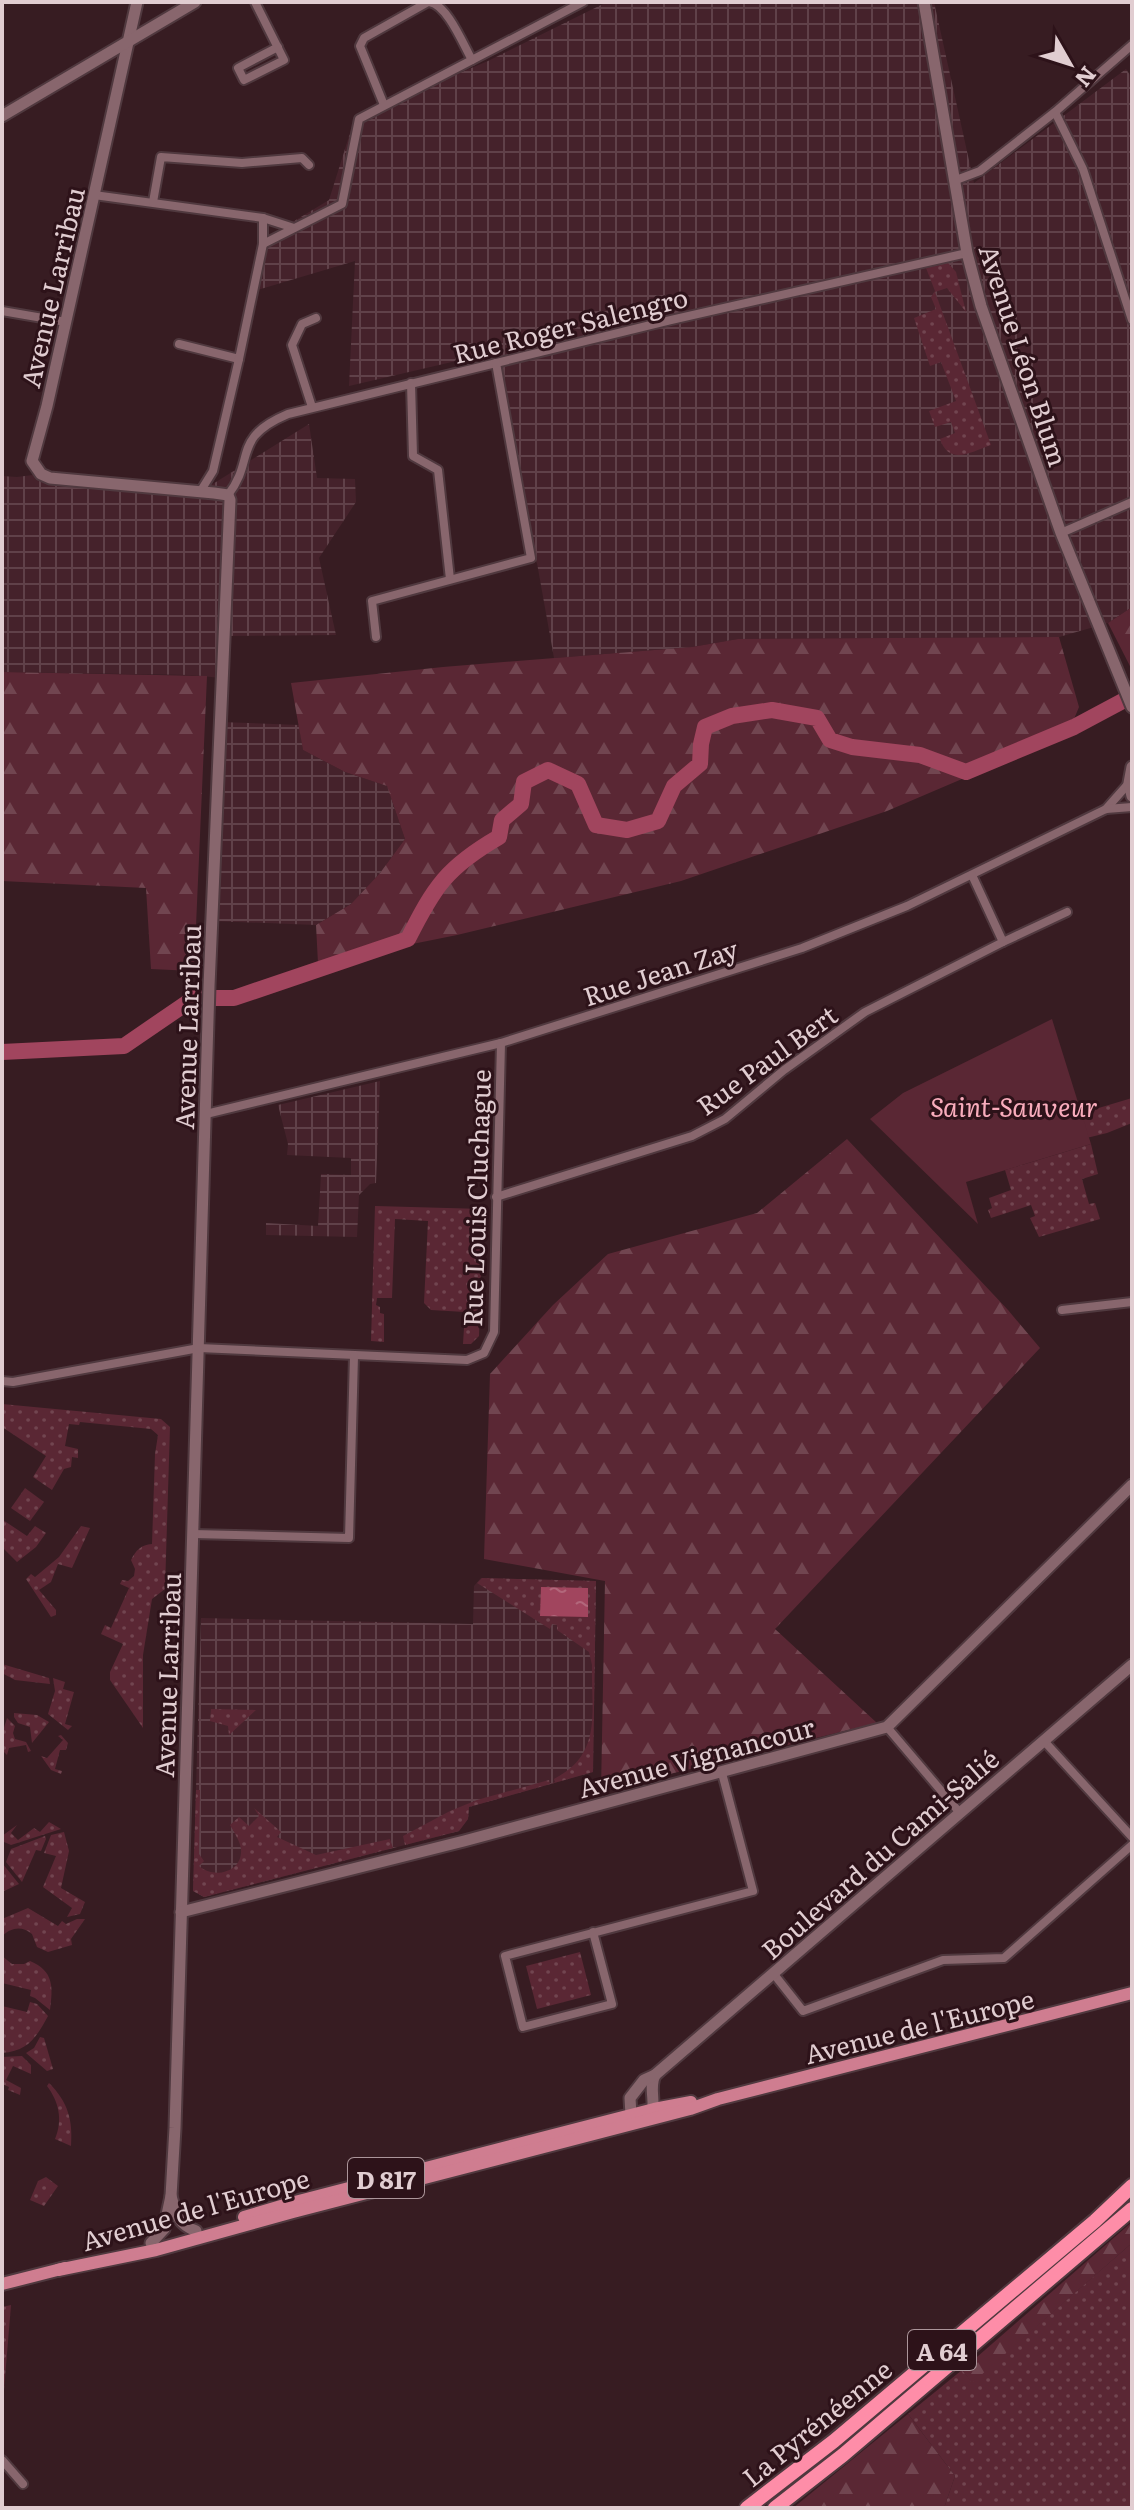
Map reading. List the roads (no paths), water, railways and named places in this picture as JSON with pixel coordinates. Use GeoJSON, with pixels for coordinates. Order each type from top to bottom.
{"type":"FeatureCollection","features":[{"type":"Feature","properties":{"kind":"highway","name":"La Pyrénéenne"},"geometry":{"type":"LineString","coordinates":[[747,2508],[834,2441],[1095,2221],[1132,2186]]}},
{"type":"Feature","properties":{"kind":"highway","name":"La Pyrénéenne"},"geometry":{"type":"LineString","coordinates":[[775,2508],[855,2445],[1132,2209]]}},
{"type":"Feature","properties":{"kind":"main road","name":"Avenue de l'Europe"},"geometry":{"type":"LineString","coordinates":[[2,2284],[291,2203],[718,2099],[1132,1993]]}},
{"type":"Feature","properties":{"kind":"main road","name":"Avenue de l'Europe"},"geometry":{"type":"LineString","coordinates":[[58,2270],[156,2250],[643,2117]]}},
{"type":"Feature","properties":{"kind":"street","name":"Avenue Larribau"},"geometry":{"type":"LineString","coordinates":[[137,2],[32,461],[37,470],[50,478],[228,495],[209,986],[171,2196],[164,2229],[151,2243]]}},
{"type":"Feature","properties":{"kind":"street"},"geometry":{"type":"LineString","coordinates":[[2,116],[195,2]]}},
{"type":"Feature","properties":{"kind":"street"},"geometry":{"type":"LineString","coordinates":[[255,2],[278,47],[284,60],[244,80],[238,68],[278,47]]}},
{"type":"Feature","properties":{"kind":"street"},"geometry":{"type":"LineString","coordinates":[[384,105],[360,46],[364,38],[429,2],[436,3],[444,10],[472,60]]}},
{"type":"Feature","properties":{"kind":"street"},"geometry":{"type":"LineString","coordinates":[[263,244],[342,204],[359,119],[582,2]]}},
{"type":"Feature","properties":{"kind":"street","name":"Avenue Léon Blum"},"geometry":{"type":"LineString","coordinates":[[924,2],[967,253],[981,306],[1061,533],[1132,707]]}},
{"type":"Feature","properties":{"kind":"street"},"geometry":{"type":"LineString","coordinates":[[956,180],[980,171],[1055,112],[1132,45]]}},
{"type":"Feature","properties":{"kind":"street"},"geometry":{"type":"LineString","coordinates":[[1055,112],[1083,169],[1132,320]]}},
{"type":"Feature","properties":{"kind":"street"},"geometry":{"type":"LineString","coordinates":[[153,202],[161,157],[242,163],[302,158],[309,165]]}},
{"type":"Feature","properties":{"kind":"street"},"geometry":{"type":"LineString","coordinates":[[94,195],[263,218],[295,228]]}},
{"type":"Feature","properties":{"kind":"street"},"geometry":{"type":"LineString","coordinates":[[200,492],[213,471],[239,359],[263,244],[263,218]]}},
{"type":"Feature","properties":{"kind":"street","name":"Rue Roger Salengro"},"geometry":{"type":"LineString","coordinates":[[228,495],[236,485],[244,454],[254,435],[271,421],[312,407],[671,320],[967,253]]}},
{"type":"Feature","properties":{"kind":"street"},"geometry":{"type":"LineString","coordinates":[[2,311],[66,322]]}},
{"type":"Feature","properties":{"kind":"street"},"geometry":{"type":"LineString","coordinates":[[312,407],[292,345],[302,324],[316,318]]}},
{"type":"Feature","properties":{"kind":"street"},"geometry":{"type":"LineString","coordinates":[[179,344],[239,359]]}},
{"type":"Feature","properties":{"kind":"street"},"geometry":{"type":"LineString","coordinates":[[376,637],[372,601],[531,558],[496,363]]}},
{"type":"Feature","properties":{"kind":"street"},"geometry":{"type":"LineString","coordinates":[[411,383],[413,456],[438,470],[450,579]]}},
{"type":"Feature","properties":{"kind":"street"},"geometry":{"type":"LineString","coordinates":[[1061,533],[1132,502]]}},
{"type":"Feature","properties":{"kind":"street"},"geometry":{"type":"LineString","coordinates":[[1130,790],[1132,767]]}},
{"type":"Feature","properties":{"kind":"street","name":"Rue Jean Zay"},"geometry":{"type":"LineString","coordinates":[[206,1114],[501,1043],[802,948],[907,906],[972,875],[1106,809],[1130,790]]}},
{"type":"Feature","properties":{"kind":"street","name":"Rue Jean Zay"},"geometry":{"type":"LineString","coordinates":[[1106,809],[1132,807]]}},
{"type":"Feature","properties":{"kind":"street"},"geometry":{"type":"LineString","coordinates":[[972,875],[1003,942]]}},
{"type":"Feature","properties":{"kind":"street","name":"Rue Paul Bert"},"geometry":{"type":"LineString","coordinates":[[496,1197],[692,1136],[725,1119],[784,1070],[865,1012],[1067,912]]}},
{"type":"Feature","properties":{"kind":"street","name":"Rue Louis Cluchague"},"geometry":{"type":"LineString","coordinates":[[354,1356],[467,1360],[484,1353],[494,1332],[501,1043]]}},
{"type":"Feature","properties":{"kind":"street"},"geometry":{"type":"LineString","coordinates":[[1062,1310],[1132,1302]]}},
{"type":"Feature","properties":{"kind":"street"},"geometry":{"type":"LineString","coordinates":[[2,1381],[13,1382],[199,1348],[354,1356],[349,1538],[193,1534]]}},
{"type":"Feature","properties":{"kind":"street","name":"Avenue Vignancour"},"geometry":{"type":"LineString","coordinates":[[181,1912],[722,1773],[887,1727],[1132,1485]]}},
{"type":"Feature","properties":{"kind":"street","name":"Boulevard du Cami-Salié"},"geometry":{"type":"LineString","coordinates":[[643,2117],[630,2098],[644,2080],[655,2075],[1132,1665]]}},
{"type":"Feature","properties":{"kind":"street"},"geometry":{"type":"LineString","coordinates":[[887,1727],[960,1813]]}},
{"type":"Feature","properties":{"kind":"street"},"geometry":{"type":"LineString","coordinates":[[1044,1741],[1132,1837]]}},
{"type":"Feature","properties":{"kind":"street"},"geometry":{"type":"LineString","coordinates":[[593,1932],[612,2004],[523,2027],[505,1956],[593,1932],[753,1891],[722,1773]]}},
{"type":"Feature","properties":{"kind":"street"},"geometry":{"type":"LineString","coordinates":[[773,1973],[803,2011],[943,1960],[1004,1958],[1132,1845]]}},
{"type":"Feature","properties":{"kind":"street"},"geometry":{"type":"LineString","coordinates":[[643,2117],[655,2075]]}},
{"type":"Feature","properties":{"kind":"street"},"geometry":{"type":"LineString","coordinates":[[171,2196],[177,2219],[196,2231]]}},
{"type":"Feature","properties":{"kind":"street"},"geometry":{"type":"LineString","coordinates":[[2,2460],[23,2484]]}},
{"type":"Feature","properties":{"kind":"water"},"geometry":{"type":"Polygon","coordinates":[[[541,1587],[588,1588],[588,1617],[540,1616],[541,1587]]]}},
{"type":"Feature","properties":{"kind":"waterway"},"geometry":{"type":"LineString","coordinates":[[2,1052],[124,1046],[194,998],[234,998],[408,939],[444,880],[466,858],[499,837],[502,820],[521,804],[524,782],[548,770],[578,784],[596,825],[627,830],[658,821],[674,786],[700,764],[705,727],[732,716],[772,710],[817,718],[830,740],[852,747],[920,755],[966,772],[1074,727],[1132,696]]}},
{"type":"Feature","properties":{"kind":"park label","name":"Saint-Sauveur"},"geometry":{"type":"Point","coordinates":[1014,1105]}}]}
